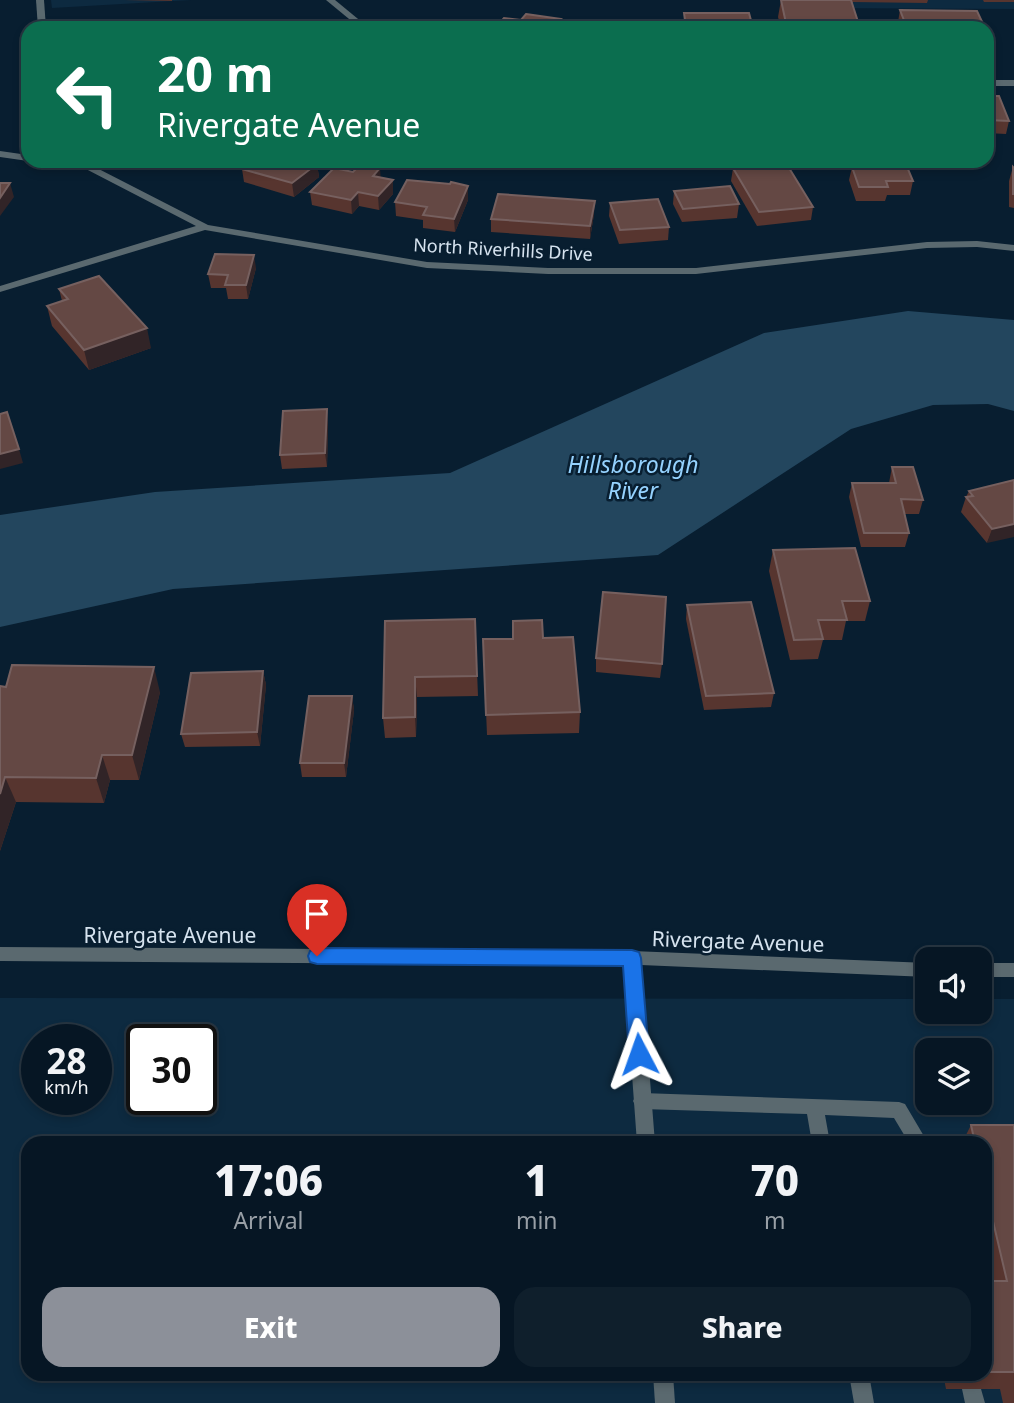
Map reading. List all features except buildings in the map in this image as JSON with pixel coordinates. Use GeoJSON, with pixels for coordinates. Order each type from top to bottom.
{"type":"FeatureCollection","features":[{"type":"Feature","properties":{"kind":"street"},"geometry":{"type":"LineString","coordinates":[[40,0],[42,21]]}},
{"type":"Feature","properties":{"kind":"street"},"geometry":{"type":"LineString","coordinates":[[330,0],[356,21]]}},
{"type":"Feature","properties":{"kind":"street"},"geometry":{"type":"LineString","coordinates":[[994,83],[1014,83]]}},
{"type":"Feature","properties":{"kind":"street"},"geometry":{"type":"LineString","coordinates":[[0,155],[21,157]]}},
{"type":"Feature","properties":{"kind":"street"},"geometry":{"type":"LineString","coordinates":[[93,168],[205,227]]}},
{"type":"Feature","properties":{"kind":"street","name":"North Riverhills Drive"},"geometry":{"type":"LineString","coordinates":[[0,289],[205,227],[416,264],[548,271],[696,271],[927,245],[977,244],[1014,248]]}},
{"type":"Feature","properties":{"kind":"street","name":"Rivergate Avenue"},"geometry":{"type":"LineString","coordinates":[[0,954],[632,958],[915,969]]}},
{"type":"Feature","properties":{"kind":"street"},"geometry":{"type":"LineString","coordinates":[[632,958],[645,1136]]}},
{"type":"Feature","properties":{"kind":"street"},"geometry":{"type":"LineString","coordinates":[[992,970],[1014,970]]}},
{"type":"Feature","properties":{"kind":"street"},"geometry":{"type":"LineString","coordinates":[[642,1101],[899,1110],[915,1136]]}},
{"type":"Feature","properties":{"kind":"street"},"geometry":{"type":"LineString","coordinates":[[815,1106],[820,1136]]}},
{"type":"Feature","properties":{"kind":"street"},"geometry":{"type":"LineString","coordinates":[[663,1381],[665,1403]]}},
{"type":"Feature","properties":{"kind":"street"},"geometry":{"type":"LineString","coordinates":[[860,1381],[864,1403]]}},
{"type":"Feature","properties":{"kind":"shaded area"},"geometry":{"type":"Polygon","coordinates":[[[51,0],[191,0],[52,8],[51,0]]]}},
{"type":"Feature","properties":{"kind":"shaded area"},"geometry":{"type":"Polygon","coordinates":[[[813,0],[1014,0],[1014,9],[816,8],[813,0]]]}},
{"type":"Feature","properties":{"kind":"shaded area"},"geometry":{"type":"Polygon","coordinates":[[[0,998],[915,999],[915,1024],[992,1024],[992,999],[1014,999],[1014,1403],[0,1403],[0,998]]]}},
{"type":"Feature","properties":{"kind":"water","name":"Hillsborough River"},"geometry":{"type":"Polygon","coordinates":[[[908,311],[1014,320],[1014,411],[988,404],[933,405],[851,429],[658,555],[173,589],[0,627],[0,515],[155,492],[450,473],[764,333],[908,311]]]}},
{"type":"Feature","properties":{"kind":"route"},"geometry":{"type":"LineString","coordinates":[[317,956],[632,958],[639,1054]]}}]}
